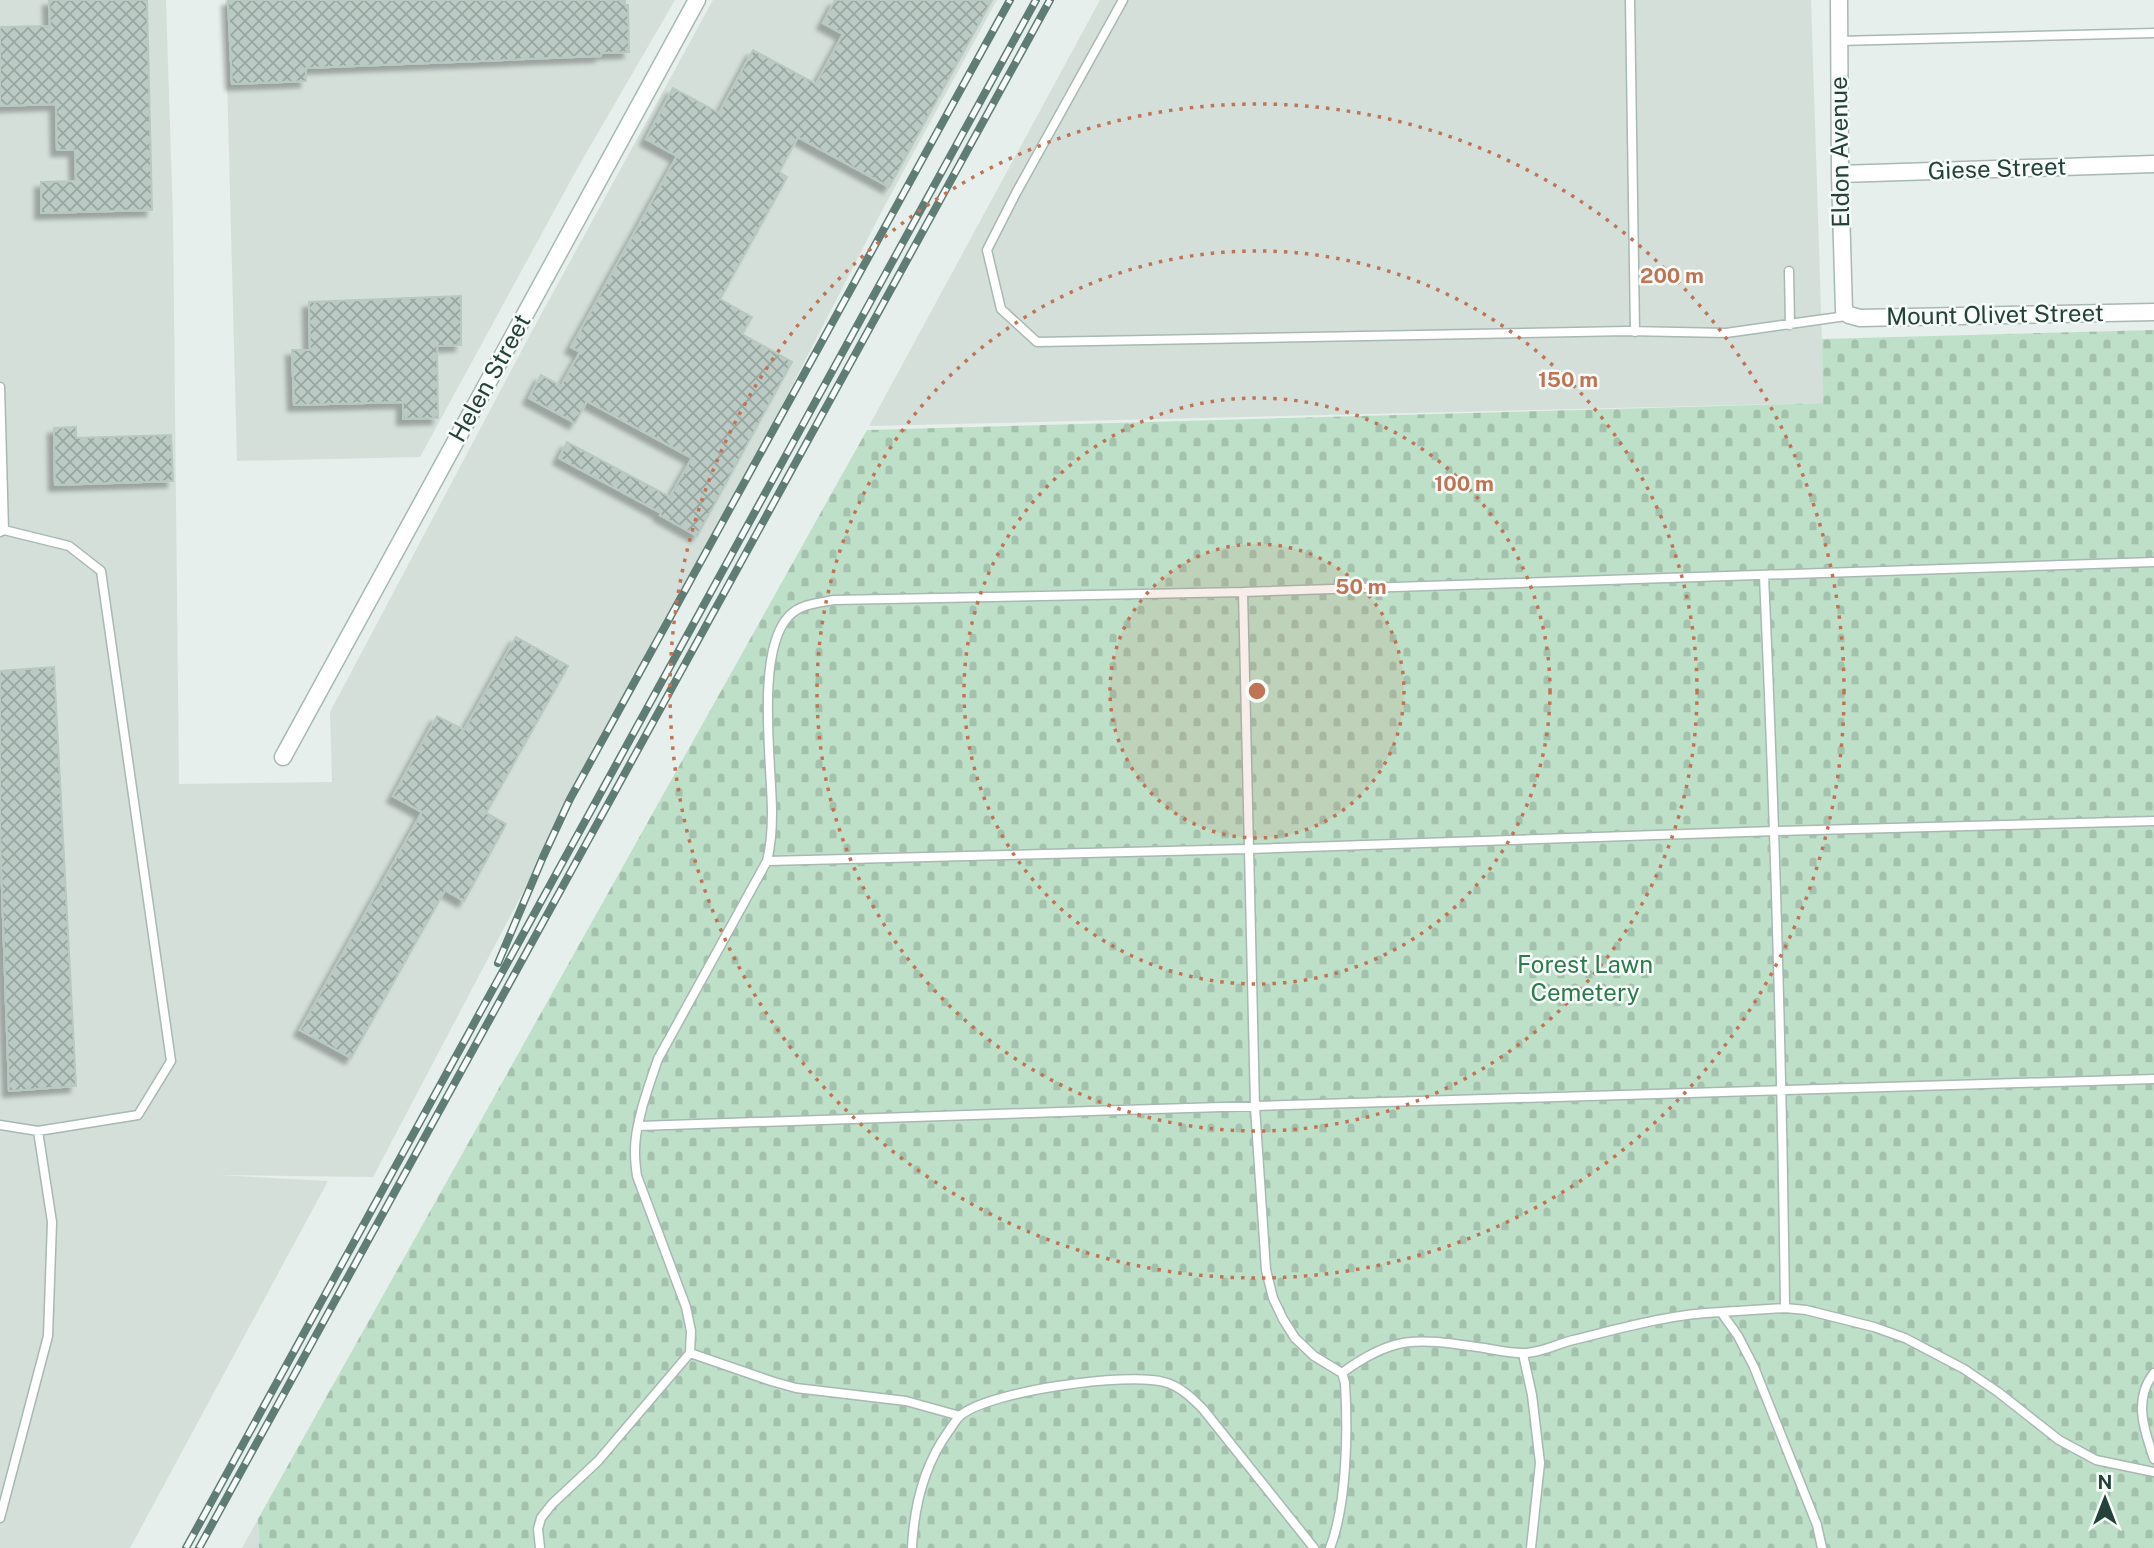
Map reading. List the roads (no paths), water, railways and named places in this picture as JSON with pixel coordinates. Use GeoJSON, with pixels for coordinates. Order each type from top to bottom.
{"type":"FeatureCollection","features":[{"type":"Feature","properties":{"kind":"street","name":"Helen Street"},"geometry":{"type":"LineString","coordinates":[[283,757],[697,0]]}},
{"type":"Feature","properties":{"kind":"street","name":"Eldon Avenue"},"geometry":{"type":"LineString","coordinates":[[1839,0],[1840,174],[1846,310]]}},
{"type":"Feature","properties":{"kind":"street","name":"Giese Street"},"geometry":{"type":"LineString","coordinates":[[1840,174],[2154,164]]}},
{"type":"Feature","properties":{"kind":"street","name":"Mount Olivet Street"},"geometry":{"type":"LineString","coordinates":[[1846,310],[1860,318],[2154,312]]}},
{"type":"Feature","properties":{"kind":"lane"},"geometry":{"type":"LineString","coordinates":[[1124,0],[987,250],[1001,309],[1037,342],[1635,332],[1726,333],[1790,325],[1846,310]]}},
{"type":"Feature","properties":{"kind":"lane"},"geometry":{"type":"LineString","coordinates":[[1630,0],[1635,332]]}},
{"type":"Feature","properties":{"kind":"lane"},"geometry":{"type":"LineString","coordinates":[[1839,41],[2154,33]]}},
{"type":"Feature","properties":{"kind":"lane"},"geometry":{"type":"LineString","coordinates":[[1789,271],[1790,325]]}},
{"type":"Feature","properties":{"kind":"lane"},"geometry":{"type":"LineString","coordinates":[[0,387],[2,531],[69,546],[101,571],[171,1061],[138,1115],[37,1131],[0,1125]]}},
{"type":"Feature","properties":{"kind":"lane"},"geometry":{"type":"LineString","coordinates":[[540,1548],[538,1529],[541,1518],[552,1504],[598,1461],[690,1353],[691,1331],[686,1307],[638,1176],[635,1153],[649,1085],[659,1059],[767,862],[772,813],[768,693],[771,654],[777,632],[790,615],[807,605],[834,600],[1243,592],[2154,562]]}},
{"type":"Feature","properties":{"kind":"lane"},"geometry":{"type":"LineString","coordinates":[[1764,576],[1775,831],[1785,1308]]}},
{"type":"Feature","properties":{"kind":"lane"},"geometry":{"type":"LineString","coordinates":[[1243,592],[1255,1107],[1263,1242],[1273,1298],[1283,1320],[1295,1338],[1314,1356],[1342,1373],[1346,1397],[1344,1469],[1340,1511],[1330,1548]]}},
{"type":"Feature","properties":{"kind":"lane"},"geometry":{"type":"LineString","coordinates":[[767,862],[2154,821]]}},
{"type":"Feature","properties":{"kind":"lane"},"geometry":{"type":"LineString","coordinates":[[639,1126],[1782,1087],[2154,1079]]}},
{"type":"Feature","properties":{"kind":"lane"},"geometry":{"type":"LineString","coordinates":[[0,1518],[48,1336],[52,1222],[37,1131]]}},
{"type":"Feature","properties":{"kind":"lane"},"geometry":{"type":"LineString","coordinates":[[1342,1373],[1363,1357],[1405,1341],[1461,1345],[1523,1354],[1664,1317],[1785,1308],[1838,1317],[1905,1338],[1964,1369],[2059,1440],[2096,1460],[2154,1472]]}},
{"type":"Feature","properties":{"kind":"lane"},"geometry":{"type":"LineString","coordinates":[[1721,1312],[1738,1336],[1754,1367],[1817,1525],[1822,1548]]}},
{"type":"Feature","properties":{"kind":"lane"},"geometry":{"type":"LineString","coordinates":[[690,1353],[796,1388],[905,1401],[960,1416]]}},
{"type":"Feature","properties":{"kind":"lane"},"geometry":{"type":"LineString","coordinates":[[1523,1354],[1532,1395],[1540,1464],[1531,1548]]}},
{"type":"Feature","properties":{"kind":"lane"},"geometry":{"type":"LineString","coordinates":[[2154,1373],[2146,1384],[2141,1414],[2154,1459]]}},
{"type":"Feature","properties":{"kind":"lane"},"geometry":{"type":"LineString","coordinates":[[912,1548],[918,1495],[927,1469],[939,1444],[960,1416],[995,1399],[1107,1379],[1140,1378],[1166,1382],[1185,1392],[1203,1409],[1314,1548]]}},
{"type":"Feature","properties":{"kind":"railway"},"geometry":{"type":"LineString","coordinates":[[498,963],[570,799],[1010,0]]}},
{"type":"Feature","properties":{"kind":"railway"},"geometry":{"type":"LineString","coordinates":[[186,1548],[1036,0]]}},
{"type":"Feature","properties":{"kind":"railway"},"geometry":{"type":"LineString","coordinates":[[199,1548],[1050,0]]}},
{"type":"Feature","properties":{"kind":"park label","name":"Forest Lawn Cemetery"},"geometry":{"type":"Point","coordinates":[1585,979]}}]}
